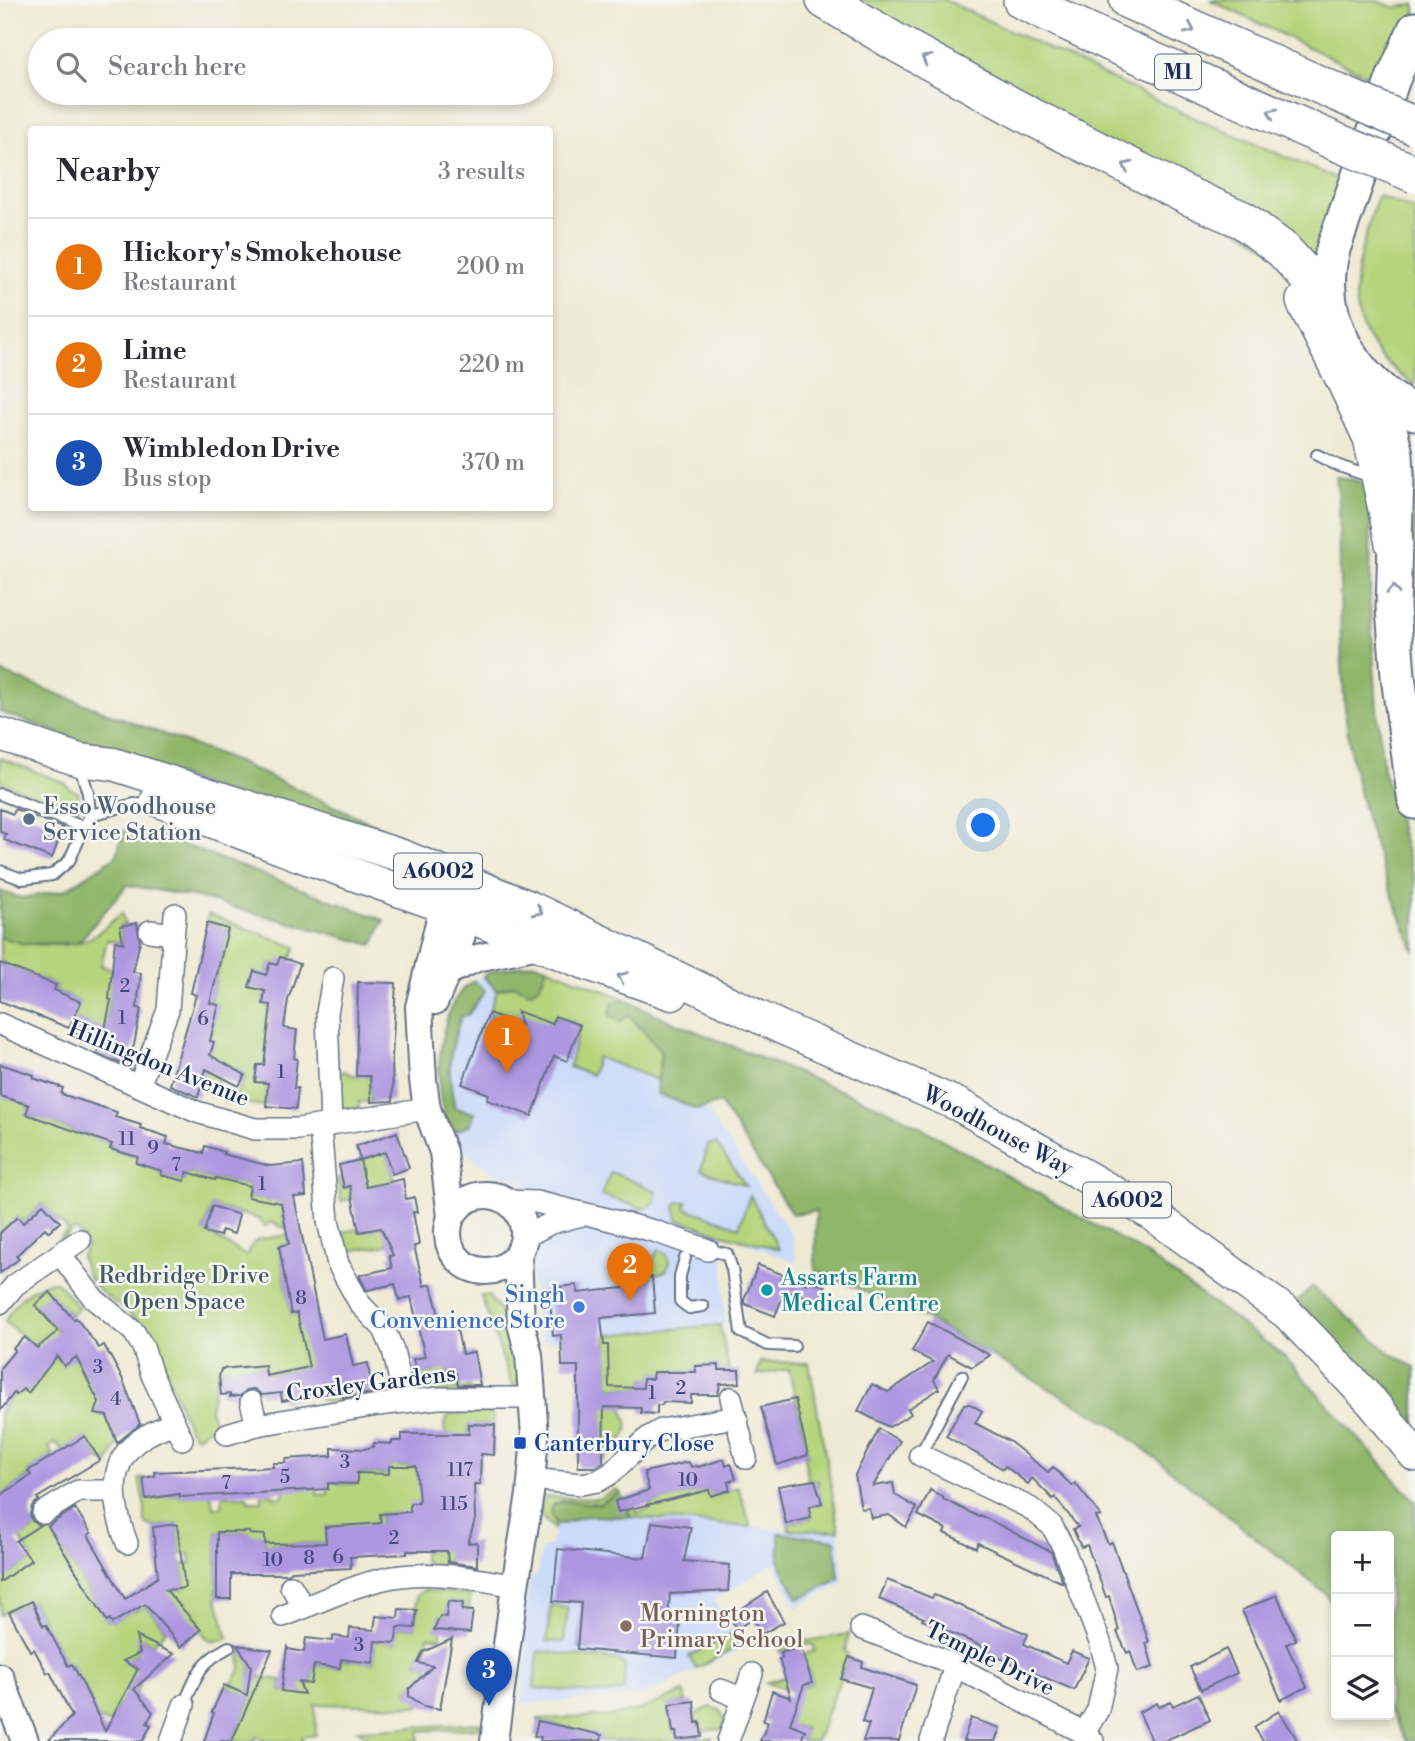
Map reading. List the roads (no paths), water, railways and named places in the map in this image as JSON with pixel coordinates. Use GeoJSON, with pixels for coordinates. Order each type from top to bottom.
{"type":"FeatureCollection","features":[{"type":"Feature","properties":{"kind":"highway"},"geometry":{"type":"LineString","coordinates":[[825,0],[1030,117],[1188,196],[1243,220],[1283,250],[1314,284],[1342,342],[1372,383],[1388,421],[1396,454],[1389,482]]}},
{"type":"Feature","properties":{"kind":"highway","name":"M1"},"geometry":{"type":"LineString","coordinates":[[1022,0],[1112,43],[1415,174]]}},
{"type":"Feature","properties":{"kind":"highway","name":"M1"},"geometry":{"type":"LineString","coordinates":[[1128,0],[1415,126]]}},
{"type":"Feature","properties":{"kind":"highway"},"geometry":{"type":"LineString","coordinates":[[1332,318],[1328,278],[1333,249],[1393,79],[1415,29]]}},
{"type":"Feature","properties":{"kind":"highway"},"geometry":{"type":"LineString","coordinates":[[1188,196],[1259,244],[1277,261],[1293,283],[1312,313],[1361,414],[1389,482],[1394,543],[1393,607],[1398,676],[1415,802]]}},
{"type":"Feature","properties":{"kind":"highway"},"geometry":{"type":"LineString","coordinates":[[1372,383],[1415,413]]}},
{"type":"Feature","properties":{"kind":"main road","name":"Woodhouse Way"},"geometry":{"type":"LineString","coordinates":[[0,734],[79,761],[113,764],[402,856],[506,898],[780,1027],[959,1105],[1152,1214],[1287,1313],[1372,1402],[1415,1455]]}},
{"type":"Feature","properties":{"kind":"main road","name":"Woodhouse Way"},"geometry":{"type":"LineString","coordinates":[[79,761],[96,776],[299,855],[458,907],[538,945],[650,987],[780,1027]]}},
{"type":"Feature","properties":{"kind":"main road","name":"A6002"},"geometry":{"type":"LineString","coordinates":[[144,775],[219,809],[453,892],[458,907]]}},
{"type":"Feature","properties":{"kind":"main road"},"geometry":{"type":"LineString","coordinates":[[458,907],[506,898]]}},
{"type":"Feature","properties":{"kind":"street"},"geometry":{"type":"LineString","coordinates":[[422,1050],[433,1005],[461,938],[458,907]]}},
{"type":"Feature","properties":{"kind":"street"},"geometry":{"type":"LineString","coordinates":[[458,907],[419,1007],[423,1080],[427,1109],[443,1152],[451,1217],[447,1235],[450,1248],[457,1259],[470,1268],[487,1272],[507,1265],[521,1246],[551,1223],[584,1215]]}},
{"type":"Feature","properties":{"kind":"street"},"geometry":{"type":"LineString","coordinates":[[139,1086],[167,1010],[174,924],[150,930]]}},
{"type":"Feature","properties":{"kind":"street"},"geometry":{"type":"LineString","coordinates":[[447,972],[477,958],[538,945]]}},
{"type":"Feature","properties":{"kind":"street"},"geometry":{"type":"LineString","coordinates":[[333,978],[327,1007],[328,1222],[338,1264],[360,1304],[384,1329],[393,1350],[405,1402]]}},
{"type":"Feature","properties":{"kind":"street"},"geometry":{"type":"LineString","coordinates":[[306,1002],[327,1007]]}},
{"type":"Feature","properties":{"kind":"street","name":"Hillingdon Avenue"},"geometry":{"type":"LineString","coordinates":[[0,1024],[197,1112],[255,1129],[298,1129],[427,1109]]}},
{"type":"Feature","properties":{"kind":"street"},"geometry":{"type":"LineString","coordinates":[[443,1152],[466,1176],[516,1210],[522,1221],[521,1324],[528,1355],[535,1436],[494,1741]]}},
{"type":"Feature","properties":{"kind":"street"},"geometry":{"type":"LineString","coordinates":[[451,1217],[465,1201],[481,1195],[536,1202],[654,1231],[695,1251]]}},
{"type":"Feature","properties":{"kind":"street"},"geometry":{"type":"LineString","coordinates":[[0,1303],[15,1285],[80,1240]]}},
{"type":"Feature","properties":{"kind":"street"},"geometry":{"type":"LineString","coordinates":[[60,1254],[94,1299],[134,1332],[143,1347],[152,1375],[178,1431],[143,1437],[121,1463],[114,1499],[127,1543]]}},
{"type":"Feature","properties":{"kind":"street"},"geometry":{"type":"LineString","coordinates":[[487,1272],[521,1324]]}},
{"type":"Feature","properties":{"kind":"street","name":"Croxley Gardens"},"geometry":{"type":"LineString","coordinates":[[227,1434],[257,1425],[438,1398],[533,1398]]}},
{"type":"Feature","properties":{"kind":"street"},"geometry":{"type":"LineString","coordinates":[[251,1402],[257,1425]]}},
{"type":"Feature","properties":{"kind":"street"},"geometry":{"type":"LineString","coordinates":[[531,1479],[581,1484],[598,1482],[649,1437],[661,1430],[733,1408],[746,1458]]}},
{"type":"Feature","properties":{"kind":"street"},"geometry":{"type":"LineString","coordinates":[[920,1455],[1030,1508],[1052,1526],[1073,1570],[1107,1668],[1098,1710],[1088,1737]]}},
{"type":"Feature","properties":{"kind":"street"},"geometry":{"type":"LineString","coordinates":[[43,1513],[78,1491],[115,1491]]}},
{"type":"Feature","properties":{"kind":"street"},"geometry":{"type":"LineString","coordinates":[[283,1616],[375,1582],[400,1576],[431,1574],[515,1586]]}},
{"type":"Feature","properties":{"kind":"street"},"geometry":{"type":"LineString","coordinates":[[291,1586],[304,1608]]}},
{"type":"Feature","properties":{"kind":"street","name":"Temple Drive"},"geometry":{"type":"LineString","coordinates":[[861,1628],[955,1666],[1088,1737]]}},
{"type":"Feature","properties":{"kind":"street"},"geometry":{"type":"LineString","coordinates":[[931,1741],[955,1666]]}},
{"type":"Feature","properties":{"kind":"street"},"geometry":{"type":"LineString","coordinates":[[728,1741],[752,1674]]}},
{"type":"Feature","properties":{"kind":"street"},"geometry":{"type":"LineString","coordinates":[[0,1677],[26,1741]]}},
{"type":"Feature","properties":{"kind":"street"},"geometry":{"type":"LineString","coordinates":[[721,1690],[743,1699]]}},
{"type":"Feature","properties":{"kind":"street"},"geometry":{"type":"LineString","coordinates":[[171,1741],[184,1705]]}},
{"type":"Feature","properties":{"kind":"lane"},"geometry":{"type":"LineString","coordinates":[[1317,455],[1339,466],[1389,482]]}},
{"type":"Feature","properties":{"kind":"lane"},"geometry":{"type":"LineString","coordinates":[[0,872],[22,879],[52,875],[69,861],[90,816],[88,793],[79,761]]}},
{"type":"Feature","properties":{"kind":"lane"},"geometry":{"type":"LineString","coordinates":[[0,794],[85,828]]}},
{"type":"Feature","properties":{"kind":"lane"},"geometry":{"type":"LineString","coordinates":[[90,816],[134,804],[170,805]]}},
{"type":"Feature","properties":{"kind":"lane"},"geometry":{"type":"LineString","coordinates":[[703,1306],[689,1308],[680,1301],[680,1276],[695,1251],[727,1254],[732,1269],[741,1332],[768,1345],[794,1346]]}},
{"type":"Feature","properties":{"kind":"lane"},"geometry":{"type":"LineString","coordinates":[[920,1455],[962,1376]]}},
{"type":"Feature","properties":{"kind":"lane"},"geometry":{"type":"LineString","coordinates":[[184,1705],[198,1671],[209,1658],[229,1647]]}},
{"type":"Feature","properties":{"kind":"place","name":"Esso Woodhouse Service Station"},"geometry":{"type":"Point","coordinates":[29,819]}},
{"type":"Feature","properties":{"kind":"place","name":"Hickory's Smokehouse"},"geometry":{"type":"Point","coordinates":[507,1073]}},
{"type":"Feature","properties":{"kind":"place","name":"Assarts Farm Medical Centre"},"geometry":{"type":"Point","coordinates":[767,1290]}},
{"type":"Feature","properties":{"kind":"place","name":"Lime"},"geometry":{"type":"Point","coordinates":[630,1301]}},
{"type":"Feature","properties":{"kind":"place","name":"Singh Convenience Store"},"geometry":{"type":"Point","coordinates":[579,1307]}},
{"type":"Feature","properties":{"kind":"place","name":"Canterbury Close"},"geometry":{"type":"Point","coordinates":[520,1443]}},
{"type":"Feature","properties":{"kind":"place","name":"Mornington Primary School"},"geometry":{"type":"Point","coordinates":[626,1626]}},
{"type":"Feature","properties":{"kind":"place","name":"Wimbledon Drive"},"geometry":{"type":"Point","coordinates":[489,1706]}},
{"type":"Feature","properties":{"kind":"park label","name":"Redbridge Drive Open Space"},"geometry":{"type":"Point","coordinates":[184,1288]}}]}
